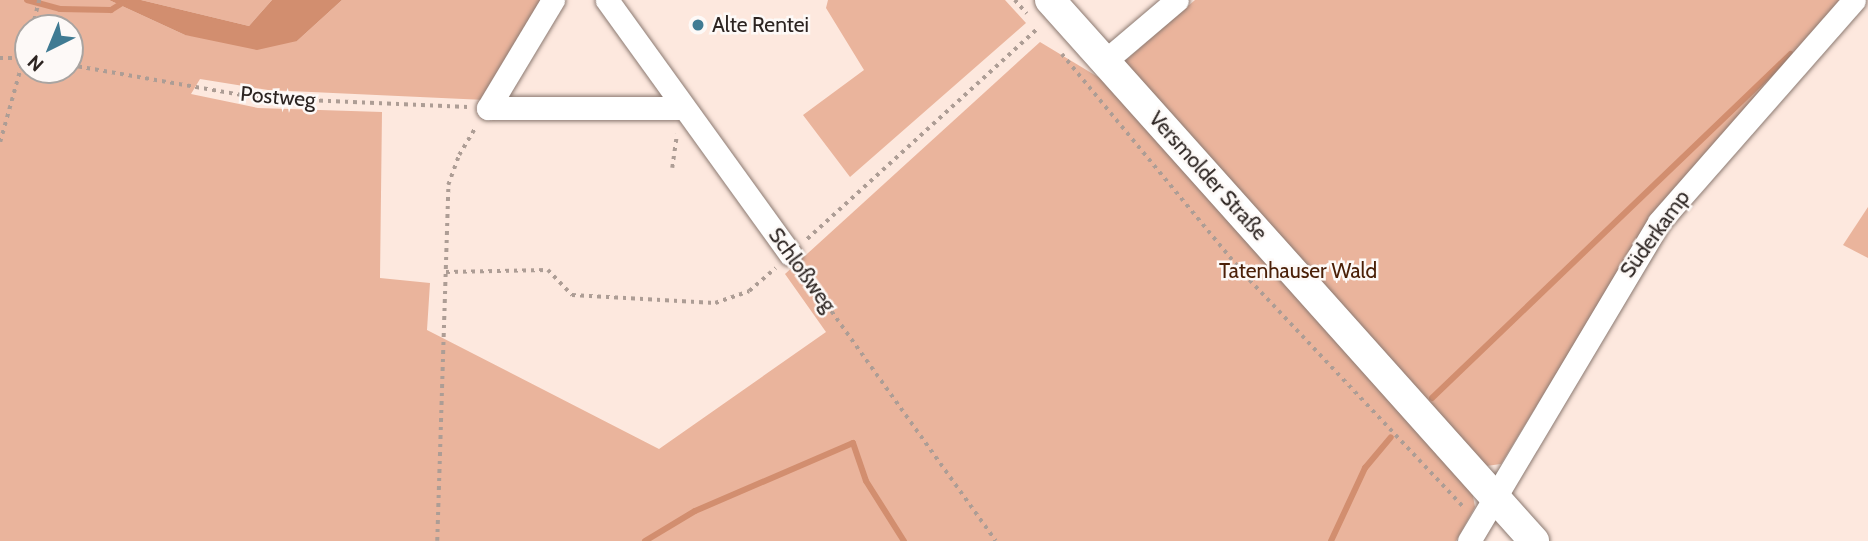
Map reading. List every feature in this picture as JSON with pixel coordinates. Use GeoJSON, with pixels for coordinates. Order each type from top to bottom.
{"type":"FeatureCollection","features":[{"type":"Feature","properties":{"kind":"main road","name":"Versmolder Straße"},"geometry":{"type":"LineString","coordinates":[[1044,13],[1105,61],[1534,541]]}},
{"type":"Feature","properties":{"kind":"street"},"geometry":{"type":"LineString","coordinates":[[488,107],[553,0]]}},
{"type":"Feature","properties":{"kind":"street","name":"Schloßweg"},"geometry":{"type":"LineString","coordinates":[[607,0],[681,108],[790,254]]}},
{"type":"Feature","properties":{"kind":"street"},"geometry":{"type":"LineString","coordinates":[[1105,61],[1177,0]]}},
{"type":"Feature","properties":{"kind":"street","name":"Süderkamp"},"geometry":{"type":"LineString","coordinates":[[1474,532],[1493,495],[1659,222],[1854,0]]}},
{"type":"Feature","properties":{"kind":"street"},"geometry":{"type":"LineString","coordinates":[[488,107],[681,108]]}},
{"type":"Feature","properties":{"kind":"path"},"geometry":{"type":"LineString","coordinates":[[1015,0],[1044,13]]}},
{"type":"Feature","properties":{"kind":"path"},"geometry":{"type":"LineString","coordinates":[[446,272],[548,270],[572,295],[715,303],[749,291],[1044,13]]}},
{"type":"Feature","properties":{"kind":"path"},"geometry":{"type":"LineString","coordinates":[[1044,13],[1048,37]]}},
{"type":"Feature","properties":{"kind":"path"},"geometry":{"type":"LineString","coordinates":[[1056,48],[1244,274],[1474,532]]}},
{"type":"Feature","properties":{"kind":"path","name":"Postweg"},"geometry":{"type":"LineString","coordinates":[[84,67],[260,98],[488,107]]}},
{"type":"Feature","properties":{"kind":"path"},"geometry":{"type":"LineString","coordinates":[[0,142],[18,84]]}},
{"type":"Feature","properties":{"kind":"path"},"geometry":{"type":"LineString","coordinates":[[437,541],[449,185],[458,156],[488,107]]}},
{"type":"Feature","properties":{"kind":"path","name":"Schloßweg"},"geometry":{"type":"LineString","coordinates":[[790,254],[996,541]]}},
{"type":"Feature","properties":{"kind":"green space","name":"Tatenhauser Wald"},"geometry":{"type":"Polygon","coordinates":[[[0,0],[109,0],[185,35],[297,41],[342,0],[546,0],[485,100],[268,90],[200,79],[191,94],[258,108],[382,112],[380,278],[430,283],[427,330],[659,449],[826,332],[785,274],[1040,42],[1103,80],[1195,0],[1843,0],[1652,217],[1501,464],[1486,466],[1472,491],[1475,507],[1456,541],[0,541],[0,0]]]}},
{"type":"Feature","properties":{"kind":"green space"},"geometry":{"type":"Polygon","coordinates":[[[141,0],[272,0],[249,26],[141,0]]]}},
{"type":"Feature","properties":{"kind":"green space"},"geometry":{"type":"Polygon","coordinates":[[[828,0],[1005,0],[1026,23],[850,177],[803,115],[864,70],[826,8],[828,0]]]}},
{"type":"Feature","properties":{"kind":"green space"},"geometry":{"type":"Polygon","coordinates":[[[1868,207],[1868,258],[1843,245],[1868,207]]]}},
{"type":"Feature","properties":{"kind":"shaded area"},"geometry":{"type":"Polygon","coordinates":[[[109,0],[141,0],[249,26],[272,0],[342,0],[297,41],[257,50],[185,35],[109,0]]]}},
{"type":"Feature","properties":{"kind":"waterway"},"geometry":{"type":"LineString","coordinates":[[27,0],[60,9],[111,10],[124,2]]}},
{"type":"Feature","properties":{"kind":"waterway"},"geometry":{"type":"LineString","coordinates":[[1432,398],[1791,54]]}},
{"type":"Feature","properties":{"kind":"waterway"},"geometry":{"type":"LineString","coordinates":[[1331,541],[1365,468],[1391,437]]}},
{"type":"Feature","properties":{"kind":"waterway"},"geometry":{"type":"LineString","coordinates":[[645,541],[695,511],[853,443],[866,481],[904,541]]}},
{"type":"Feature","properties":{"kind":"place","name":"Alte Rentei"},"geometry":{"type":"Point","coordinates":[698,25]}}]}
